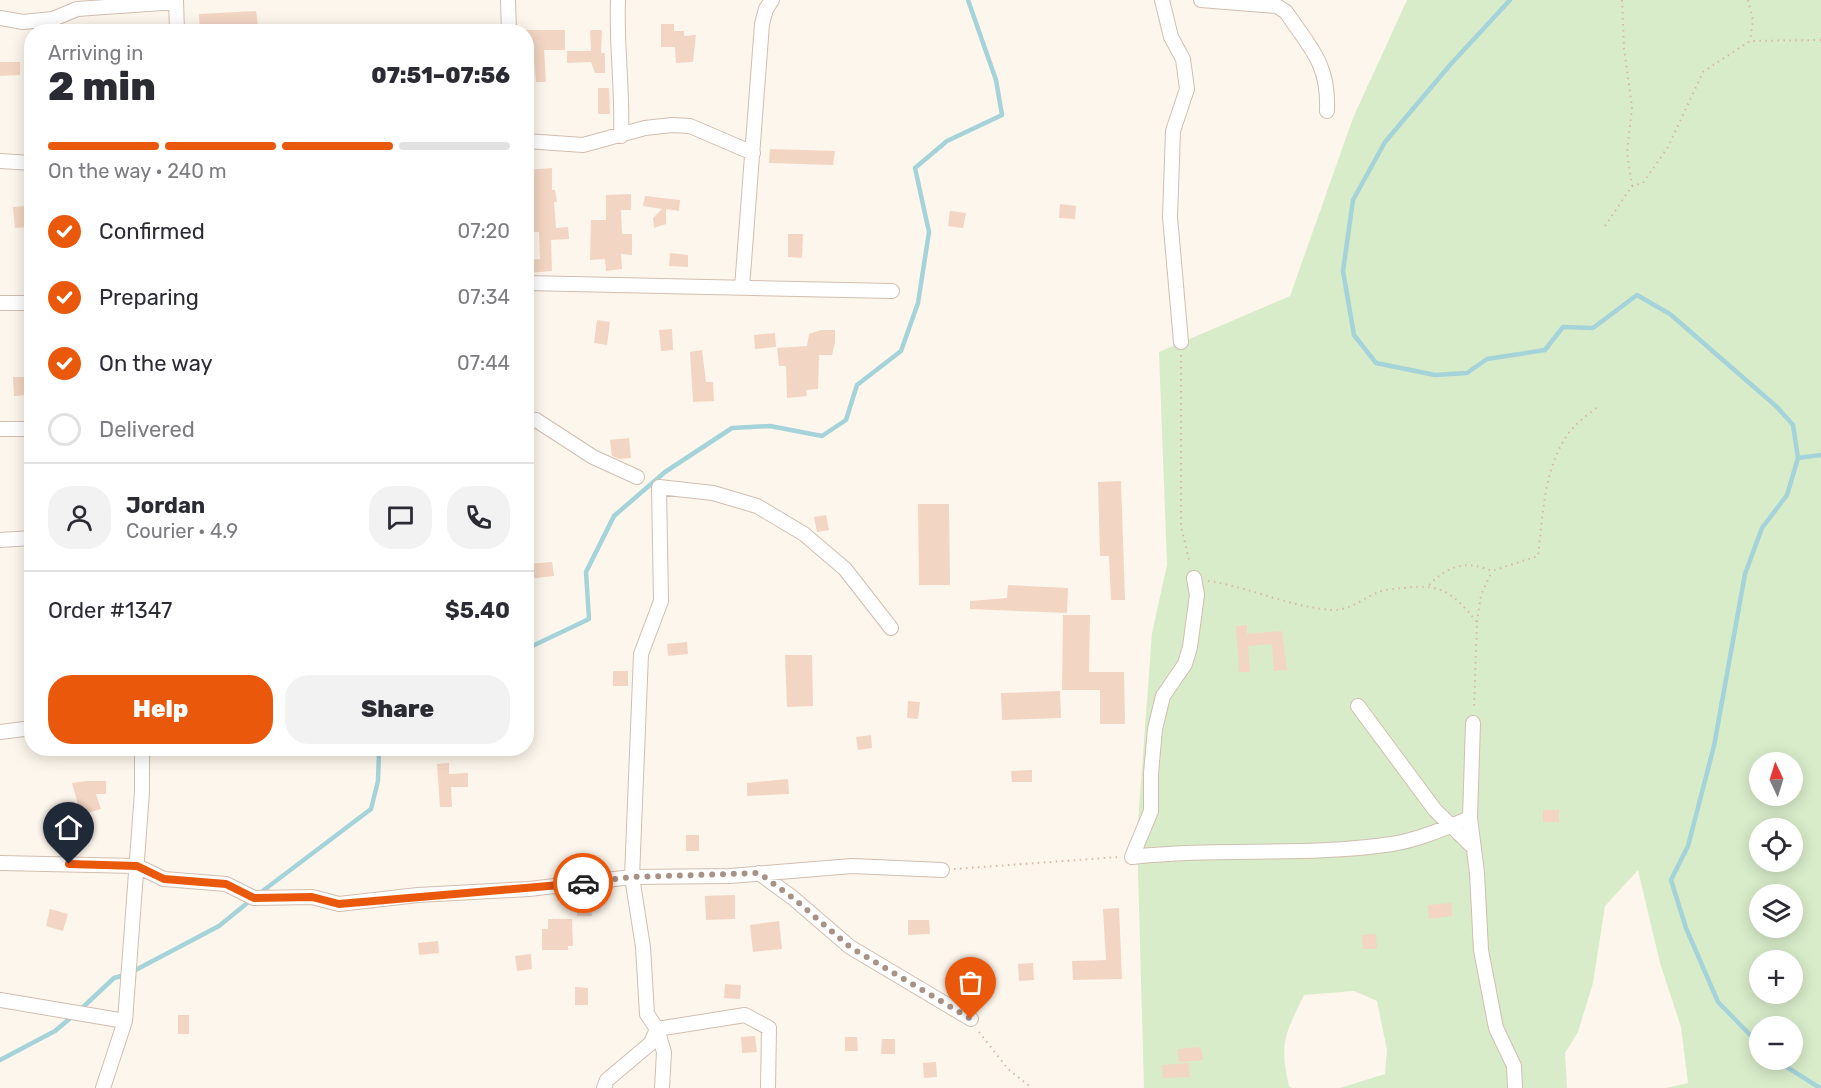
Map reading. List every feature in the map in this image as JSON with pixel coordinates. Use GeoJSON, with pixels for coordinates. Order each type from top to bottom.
{"type":"FeatureCollection","features":[{"type":"Feature","properties":{"kind":"street"},"geometry":{"type":"LineString","coordinates":[[508,0],[509,24]]}},
{"type":"Feature","properties":{"kind":"street"},"geometry":{"type":"LineString","coordinates":[[618,0],[617,25],[623,91],[621,136]]}},
{"type":"Feature","properties":{"kind":"street"},"geometry":{"type":"LineString","coordinates":[[742,288],[745,222],[753,153],[762,24],[766,9],[772,0]]}},
{"type":"Feature","properties":{"kind":"street"},"geometry":{"type":"LineString","coordinates":[[1162,0],[1171,37],[1183,59],[1187,89],[1173,131],[1170,216],[1181,342]]}},
{"type":"Feature","properties":{"kind":"street"},"geometry":{"type":"LineString","coordinates":[[1201,0],[1277,6],[1286,12],[1323,68],[1327,82],[1327,111]]}},
{"type":"Feature","properties":{"kind":"street"},"geometry":{"type":"LineString","coordinates":[[0,18],[23,22],[53,20],[77,9],[176,1],[177,24]]}},
{"type":"Feature","properties":{"kind":"street"},"geometry":{"type":"LineString","coordinates":[[534,142],[583,145],[663,126],[690,126],[753,153]]}},
{"type":"Feature","properties":{"kind":"street"},"geometry":{"type":"LineString","coordinates":[[0,161],[24,162]]}},
{"type":"Feature","properties":{"kind":"street"},"geometry":{"type":"LineString","coordinates":[[534,284],[892,291]]}},
{"type":"Feature","properties":{"kind":"street"},"geometry":{"type":"LineString","coordinates":[[0,303],[24,303]]}},
{"type":"Feature","properties":{"kind":"street"},"geometry":{"type":"LineString","coordinates":[[534,420],[593,457],[637,477]]}},
{"type":"Feature","properties":{"kind":"street"},"geometry":{"type":"LineString","coordinates":[[0,429],[24,429]]}},
{"type":"Feature","properties":{"kind":"street"},"geometry":{"type":"LineString","coordinates":[[662,1088],[664,1052],[657,1029],[647,1014],[643,947],[632,877],[640,654],[661,601],[660,487],[712,493],[757,506],[795,528],[845,569],[891,628]]}},
{"type":"Feature","properties":{"kind":"street"},"geometry":{"type":"LineString","coordinates":[[0,540],[24,538]]}},
{"type":"Feature","properties":{"kind":"street"},"geometry":{"type":"LineString","coordinates":[[1194,578],[1197,594],[1190,648],[1185,663],[1163,696],[1155,729],[1150,811],[1132,857],[1176,852],[1279,852],[1393,844],[1470,818]]}},
{"type":"Feature","properties":{"kind":"street"},"geometry":{"type":"LineString","coordinates":[[1358,706],[1449,826],[1474,848]]}},
{"type":"Feature","properties":{"kind":"street"},"geometry":{"type":"LineString","coordinates":[[1473,723],[1470,818],[1481,950],[1496,1028],[1514,1066],[1515,1088]]}},
{"type":"Feature","properties":{"kind":"street"},"geometry":{"type":"LineString","coordinates":[[0,732],[24,729]]}},
{"type":"Feature","properties":{"kind":"street"},"geometry":{"type":"LineString","coordinates":[[103,1088],[125,1021],[137,866],[142,756]]}},
{"type":"Feature","properties":{"kind":"street"},"geometry":{"type":"LineString","coordinates":[[0,863],[137,866],[164,879],[226,884],[254,898],[312,897],[339,904],[418,895],[529,889],[632,877],[759,873],[852,866],[942,870]]}},
{"type":"Feature","properties":{"kind":"street"},"geometry":{"type":"LineString","coordinates":[[759,873],[793,898],[850,947],[971,1019]]}},
{"type":"Feature","properties":{"kind":"street"},"geometry":{"type":"LineString","coordinates":[[0,1000],[125,1021]]}},
{"type":"Feature","properties":{"kind":"street"},"geometry":{"type":"LineString","coordinates":[[657,1029],[745,1015],[769,1028],[768,1088]]}},
{"type":"Feature","properties":{"kind":"street"},"geometry":{"type":"LineString","coordinates":[[604,1088],[607,1080],[651,1043],[657,1029]]}},
{"type":"Feature","properties":{"kind":"path"},"geometry":{"type":"LineString","coordinates":[[1622,0],[1624,48],[1632,107],[1627,153],[1632,186]]}},
{"type":"Feature","properties":{"kind":"path"},"geometry":{"type":"LineString","coordinates":[[1748,0],[1753,20],[1750,41]]}},
{"type":"Feature","properties":{"kind":"path"},"geometry":{"type":"LineString","coordinates":[[1605,226],[1632,186],[1643,183],[1668,147],[1703,72],[1750,41],[1821,39]]}},
{"type":"Feature","properties":{"kind":"path"},"geometry":{"type":"LineString","coordinates":[[1181,342],[1181,526],[1194,578],[1239,586],[1299,604],[1336,610],[1363,601],[1377,592],[1429,585],[1459,599],[1477,622]]}},
{"type":"Feature","properties":{"kind":"path"},"geometry":{"type":"LineString","coordinates":[[1429,585],[1442,572],[1457,564],[1478,565],[1492,571],[1538,556],[1550,478],[1559,447],[1574,427],[1599,406]]}},
{"type":"Feature","properties":{"kind":"path"},"geometry":{"type":"LineString","coordinates":[[1473,723],[1477,622],[1481,595],[1492,571]]}},
{"type":"Feature","properties":{"kind":"path"},"geometry":{"type":"LineString","coordinates":[[942,870],[1041,861],[1132,857]]}},
{"type":"Feature","properties":{"kind":"path"},"geometry":{"type":"LineString","coordinates":[[971,1019],[1008,1069],[1032,1088]]}},
{"type":"Feature","properties":{"kind":"green space"},"geometry":{"type":"Polygon","coordinates":[[[1407,0],[1821,0],[1821,1088],[1666,1088],[1688,1083],[1681,1027],[1660,963],[1638,870],[1605,906],[1593,983],[1578,1032],[1565,1053],[1567,1088],[1340,1088],[1385,1074],[1387,1050],[1377,1001],[1354,991],[1304,995],[1288,1030],[1284,1048],[1289,1086],[1292,1088],[1144,1088],[1137,836],[1152,633],[1167,565],[1159,352],[1290,296],[1353,118],[1407,0]]]}},
{"type":"Feature","properties":{"kind":"building"},"geometry":{"type":"Polygon","coordinates":[[[256,11],[258,24],[200,24],[199,14],[256,11]]]}},
{"type":"Feature","properties":{"kind":"building"},"geometry":{"type":"Polygon","coordinates":[[[661,24],[674,24],[674,31],[684,31],[684,36],[696,35],[693,62],[676,63],[675,47],[661,47],[661,24]]]}},
{"type":"Feature","properties":{"kind":"building"},"geometry":{"type":"Polygon","coordinates":[[[534,30],[565,30],[565,50],[544,50],[546,82],[536,82],[534,30]]]}},
{"type":"Feature","properties":{"kind":"building"},"geometry":{"type":"Polygon","coordinates":[[[590,30],[602,30],[601,53],[605,53],[605,73],[595,73],[591,62],[567,63],[567,51],[591,51],[590,30]]]}},
{"type":"Feature","properties":{"kind":"building"},"geometry":{"type":"Polygon","coordinates":[[[0,62],[20,62],[20,75],[0,76],[0,62]]]}},
{"type":"Feature","properties":{"kind":"building"},"geometry":{"type":"Polygon","coordinates":[[[598,88],[609,88],[610,114],[598,114],[598,88]]]}},
{"type":"Feature","properties":{"kind":"building"},"geometry":{"type":"Polygon","coordinates":[[[770,149],[835,151],[833,165],[769,163],[770,149]]]}},
{"type":"Feature","properties":{"kind":"building"},"geometry":{"type":"Polygon","coordinates":[[[552,168],[552,190],[555,190],[557,202],[554,202],[556,228],[568,227],[569,239],[551,240],[552,271],[534,272],[534,259],[540,259],[539,232],[534,232],[534,169],[552,168]]]}},
{"type":"Feature","properties":{"kind":"building"},"geometry":{"type":"Polygon","coordinates":[[[631,194],[631,210],[621,210],[622,234],[632,234],[632,255],[621,254],[622,269],[606,271],[605,259],[590,260],[591,220],[606,220],[606,195],[631,194]]]}},
{"type":"Feature","properties":{"kind":"building"},"geometry":{"type":"Polygon","coordinates":[[[645,196],[680,200],[679,211],[666,209],[666,224],[654,228],[653,218],[662,209],[643,206],[645,196]]]}},
{"type":"Feature","properties":{"kind":"building"},"geometry":{"type":"Polygon","coordinates":[[[1060,204],[1076,206],[1075,219],[1059,218],[1060,204]]]}},
{"type":"Feature","properties":{"kind":"building"},"geometry":{"type":"Polygon","coordinates":[[[24,206],[24,227],[15,228],[13,207],[24,206]]]}},
{"type":"Feature","properties":{"kind":"building"},"geometry":{"type":"Polygon","coordinates":[[[950,211],[966,213],[963,228],[948,226],[950,211]]]}},
{"type":"Feature","properties":{"kind":"building"},"geometry":{"type":"Polygon","coordinates":[[[788,234],[803,234],[802,258],[788,257],[788,234]]]}},
{"type":"Feature","properties":{"kind":"building"},"geometry":{"type":"Polygon","coordinates":[[[670,253],[688,255],[688,267],[669,266],[670,253]]]}},
{"type":"Feature","properties":{"kind":"building"},"geometry":{"type":"Polygon","coordinates":[[[597,320],[610,322],[607,345],[594,343],[597,320]]]}},
{"type":"Feature","properties":{"kind":"building"},"geometry":{"type":"Polygon","coordinates":[[[672,329],[673,350],[661,351],[659,330],[672,329]]]}},
{"type":"Feature","properties":{"kind":"building"},"geometry":{"type":"Polygon","coordinates":[[[821,330],[835,330],[835,343],[832,355],[819,355],[818,389],[806,390],[807,396],[787,398],[786,366],[779,366],[777,348],[807,346],[809,334],[821,330]]]}},
{"type":"Feature","properties":{"kind":"building"},"geometry":{"type":"Polygon","coordinates":[[[775,333],[776,347],[755,349],[754,335],[775,333]]]}},
{"type":"Feature","properties":{"kind":"building"},"geometry":{"type":"Polygon","coordinates":[[[702,350],[706,382],[713,382],[714,401],[693,402],[690,352],[702,350]]]}},
{"type":"Feature","properties":{"kind":"building"},"geometry":{"type":"Polygon","coordinates":[[[13,377],[24,377],[24,395],[14,396],[13,377]]]}},
{"type":"Feature","properties":{"kind":"building"},"geometry":{"type":"Polygon","coordinates":[[[629,438],[631,458],[620,459],[612,456],[610,440],[629,438]]]}},
{"type":"Feature","properties":{"kind":"building"},"geometry":{"type":"Polygon","coordinates":[[[1121,481],[1125,600],[1111,600],[1109,556],[1100,556],[1098,482],[1121,481]]]}},
{"type":"Feature","properties":{"kind":"building"},"geometry":{"type":"Polygon","coordinates":[[[918,504],[949,504],[950,585],[919,585],[918,504]]]}},
{"type":"Feature","properties":{"kind":"building"},"geometry":{"type":"Polygon","coordinates":[[[826,515],[829,530],[817,532],[814,517],[826,515]]]}},
{"type":"Feature","properties":{"kind":"building"},"geometry":{"type":"Polygon","coordinates":[[[552,562],[554,576],[534,578],[534,563],[552,562]]]}},
{"type":"Feature","properties":{"kind":"building"},"geometry":{"type":"Polygon","coordinates":[[[1008,585],[1068,588],[1067,613],[970,609],[970,601],[1007,598],[1008,585]]]}},
{"type":"Feature","properties":{"kind":"building"},"geometry":{"type":"Polygon","coordinates":[[[1063,615],[1090,615],[1089,672],[1124,672],[1125,724],[1100,724],[1100,690],[1062,690],[1063,615]]]}},
{"type":"Feature","properties":{"kind":"building"},"geometry":{"type":"Polygon","coordinates":[[[1247,625],[1247,634],[1282,631],[1287,670],[1274,671],[1272,644],[1248,646],[1250,672],[1239,672],[1236,626],[1247,625]]]}},
{"type":"Feature","properties":{"kind":"building"},"geometry":{"type":"Polygon","coordinates":[[[687,642],[688,654],[668,656],[667,644],[687,642]]]}},
{"type":"Feature","properties":{"kind":"building"},"geometry":{"type":"Polygon","coordinates":[[[785,655],[812,655],[813,706],[787,707],[785,655]]]}},
{"type":"Feature","properties":{"kind":"building"},"geometry":{"type":"Polygon","coordinates":[[[613,671],[628,671],[628,686],[613,686],[613,671]]]}},
{"type":"Feature","properties":{"kind":"building"},"geometry":{"type":"Polygon","coordinates":[[[1060,691],[1061,718],[1002,720],[1001,693],[1060,691]]]}},
{"type":"Feature","properties":{"kind":"building"},"geometry":{"type":"Polygon","coordinates":[[[908,701],[920,702],[918,719],[907,718],[908,701]]]}},
{"type":"Feature","properties":{"kind":"building"},"geometry":{"type":"Polygon","coordinates":[[[871,735],[872,748],[858,750],[856,737],[871,735]]]}},
{"type":"Feature","properties":{"kind":"building"},"geometry":{"type":"Polygon","coordinates":[[[449,763],[449,774],[468,773],[468,787],[451,787],[452,807],[440,807],[437,764],[449,763]]]}},
{"type":"Feature","properties":{"kind":"building"},"geometry":{"type":"Polygon","coordinates":[[[1032,770],[1032,782],[1012,782],[1011,771],[1032,770]]]}},
{"type":"Feature","properties":{"kind":"building"},"geometry":{"type":"Polygon","coordinates":[[[788,779],[789,794],[747,796],[747,783],[788,779]]]}},
{"type":"Feature","properties":{"kind":"building"},"geometry":{"type":"Polygon","coordinates":[[[106,781],[106,794],[96,794],[101,809],[81,815],[72,783],[106,781]]]}},
{"type":"Feature","properties":{"kind":"building"},"geometry":{"type":"Polygon","coordinates":[[[1543,810],[1559,810],[1559,822],[1543,822],[1543,810]]]}},
{"type":"Feature","properties":{"kind":"building"},"geometry":{"type":"Polygon","coordinates":[[[686,835],[699,835],[699,851],[686,851],[686,835]]]}},
{"type":"Feature","properties":{"kind":"building"},"geometry":{"type":"Polygon","coordinates":[[[735,895],[735,919],[706,920],[705,896],[735,895]]]}},
{"type":"Feature","properties":{"kind":"building"},"geometry":{"type":"Polygon","coordinates":[[[577,897],[593,897],[592,916],[577,916],[577,897]]]}},
{"type":"Feature","properties":{"kind":"building"},"geometry":{"type":"Polygon","coordinates":[[[1451,903],[1452,916],[1429,919],[1428,905],[1451,903]]]}},
{"type":"Feature","properties":{"kind":"building"},"geometry":{"type":"Polygon","coordinates":[[[1119,908],[1122,979],[1073,980],[1072,961],[1106,960],[1103,909],[1119,908]]]}},
{"type":"Feature","properties":{"kind":"building"},"geometry":{"type":"Polygon","coordinates":[[[50,909],[68,914],[63,931],[46,926],[50,909]]]}},
{"type":"Feature","properties":{"kind":"building"},"geometry":{"type":"Polygon","coordinates":[[[548,919],[572,919],[573,946],[568,946],[568,950],[542,950],[542,929],[548,929],[548,919]]]}},
{"type":"Feature","properties":{"kind":"building"},"geometry":{"type":"Polygon","coordinates":[[[908,920],[929,920],[930,934],[908,935],[908,920]]]}},
{"type":"Feature","properties":{"kind":"building"},"geometry":{"type":"Polygon","coordinates":[[[779,921],[782,949],[753,952],[750,925],[779,921]]]}},
{"type":"Feature","properties":{"kind":"building"},"geometry":{"type":"Polygon","coordinates":[[[1376,934],[1377,949],[1363,949],[1362,935],[1376,934]]]}},
{"type":"Feature","properties":{"kind":"building"},"geometry":{"type":"Polygon","coordinates":[[[438,941],[439,953],[419,955],[418,943],[438,941]]]}},
{"type":"Feature","properties":{"kind":"building"},"geometry":{"type":"Polygon","coordinates":[[[531,954],[532,969],[517,971],[515,956],[531,954]]]}},
{"type":"Feature","properties":{"kind":"building"},"geometry":{"type":"Polygon","coordinates":[[[1033,963],[1034,980],[1019,981],[1018,964],[1033,963]]]}},
{"type":"Feature","properties":{"kind":"building"},"geometry":{"type":"Polygon","coordinates":[[[725,984],[741,985],[740,999],[724,998],[725,984]]]}},
{"type":"Feature","properties":{"kind":"building"},"geometry":{"type":"Polygon","coordinates":[[[575,987],[588,988],[588,1005],[575,1005],[575,987]]]}},
{"type":"Feature","properties":{"kind":"building"},"geometry":{"type":"Polygon","coordinates":[[[178,1015],[189,1015],[189,1034],[178,1034],[178,1015]]]}},
{"type":"Feature","properties":{"kind":"building"},"geometry":{"type":"Polygon","coordinates":[[[755,1036],[757,1052],[742,1053],[741,1037],[755,1036]]]}},
{"type":"Feature","properties":{"kind":"building"},"geometry":{"type":"Polygon","coordinates":[[[845,1037],[857,1037],[858,1051],[845,1051],[845,1037]]]}},
{"type":"Feature","properties":{"kind":"building"},"geometry":{"type":"Polygon","coordinates":[[[882,1039],[895,1039],[895,1054],[881,1054],[882,1039]]]}},
{"type":"Feature","properties":{"kind":"building"},"geometry":{"type":"Polygon","coordinates":[[[1201,1047],[1203,1060],[1179,1062],[1178,1049],[1201,1047]]]}},
{"type":"Feature","properties":{"kind":"building"},"geometry":{"type":"Polygon","coordinates":[[[936,1062],[937,1077],[924,1078],[923,1063],[936,1062]]]}},
{"type":"Feature","properties":{"kind":"building"},"geometry":{"type":"Polygon","coordinates":[[[1189,1063],[1190,1077],[1163,1078],[1162,1065],[1189,1063]]]}},
{"type":"Feature","properties":{"kind":"waterway"},"geometry":{"type":"LineString","coordinates":[[534,645],[589,619],[586,572],[614,516],[665,472],[732,428],[770,426],[822,436],[846,420],[857,385],[901,351],[918,303],[929,232],[915,168],[947,141],[1002,115],[996,80],[968,0]]}},
{"type":"Feature","properties":{"kind":"waterway"},"geometry":{"type":"LineString","coordinates":[[1510,0],[1450,65],[1385,142],[1353,200],[1343,271],[1354,335],[1376,363],[1435,375],[1467,373],[1487,359],[1545,350],[1563,327],[1593,328],[1637,295],[1670,314],[1777,407],[1793,425],[1798,458],[1787,495],[1762,528],[1745,574],[1714,746],[1688,846],[1671,880],[1686,928],[1718,1002],[1749,1034]]}},
{"type":"Feature","properties":{"kind":"waterway"},"geometry":{"type":"LineString","coordinates":[[1798,458],[1821,455]]}},
{"type":"Feature","properties":{"kind":"waterway"},"geometry":{"type":"LineString","coordinates":[[260,893],[371,809],[378,781],[379,756]]}},
{"type":"Feature","properties":{"kind":"waterway"},"geometry":{"type":"LineString","coordinates":[[81,1009],[114,978],[128,974],[219,926],[251,900]]}},
{"type":"Feature","properties":{"kind":"waterway"},"geometry":{"type":"LineString","coordinates":[[0,1060],[55,1031],[74,1015]]}},
{"type":"Feature","properties":{"kind":"waterway"},"geometry":{"type":"LineString","coordinates":[[1791,1070],[1820,1088]]}},
{"type":"Feature","properties":{"kind":"way so far"},"geometry":{"type":"LineString","coordinates":[[583,883],[632,877],[730,876],[759,873],[793,898],[850,947],[971,1019]]}},
{"type":"Feature","properties":{"kind":"route"},"geometry":{"type":"LineString","coordinates":[[69,864],[137,866],[164,879],[212,881],[226,884],[254,898],[312,897],[339,904],[418,895],[529,889],[583,883]]}}]}
